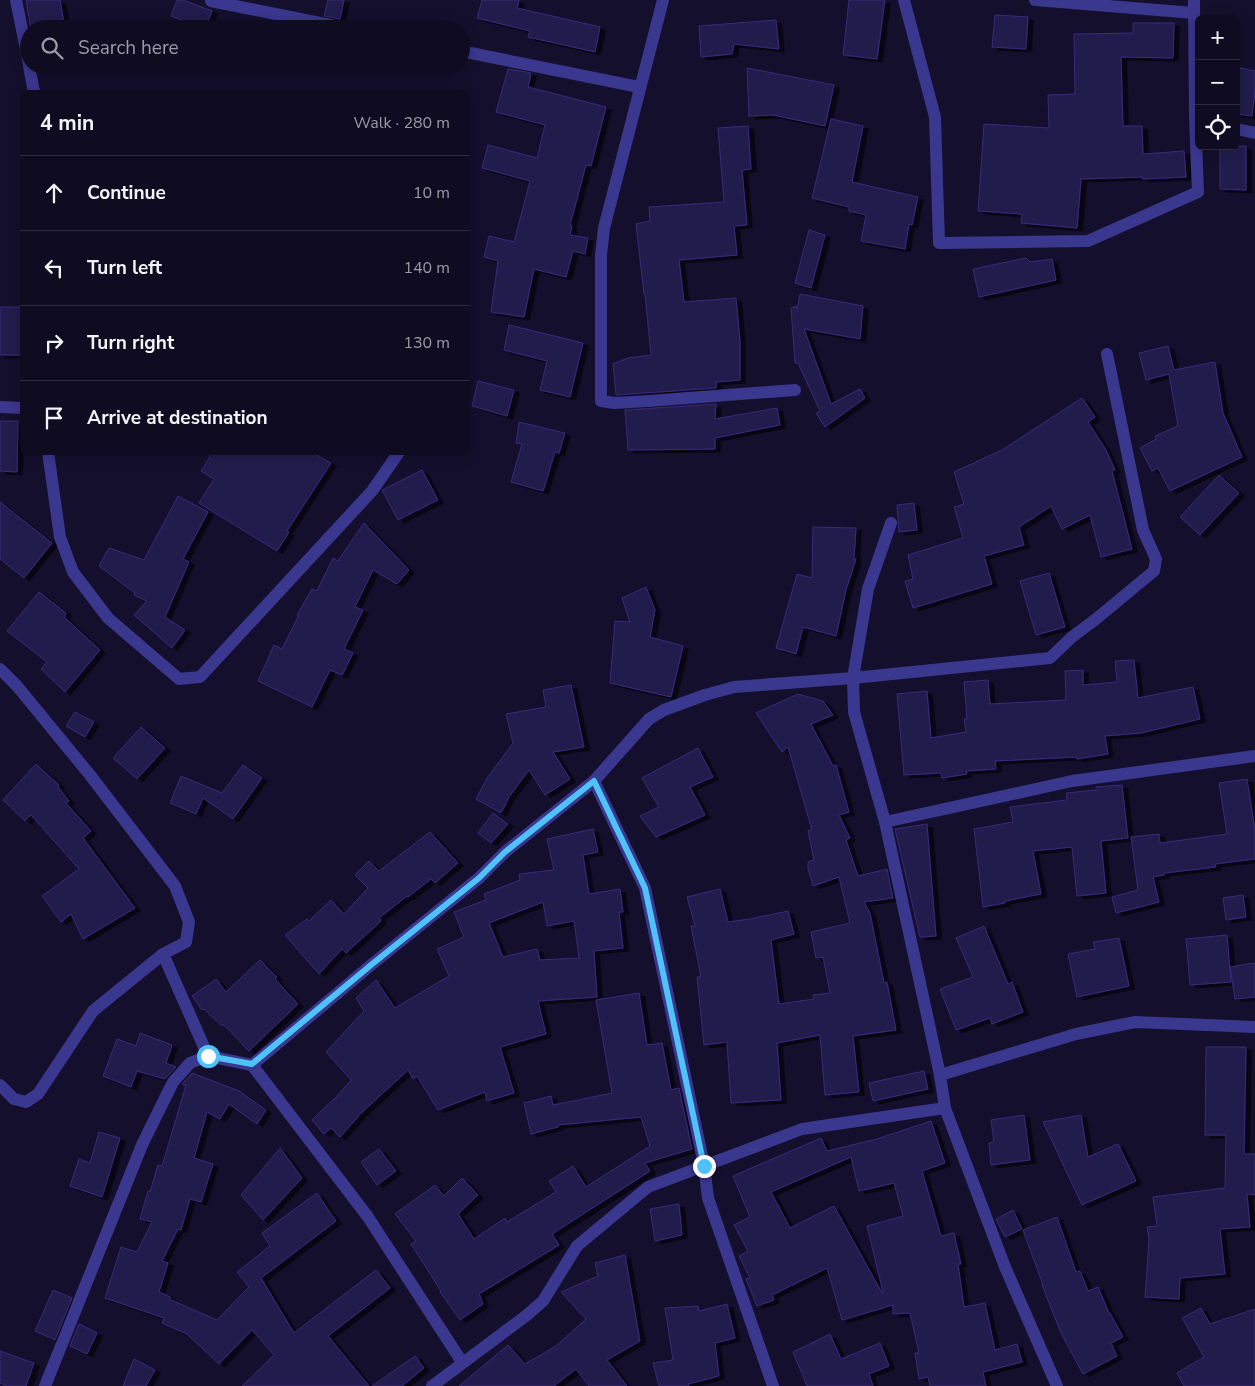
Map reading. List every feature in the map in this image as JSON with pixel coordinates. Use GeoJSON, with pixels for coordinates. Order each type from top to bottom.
{"type":"FeatureCollection","features":[{"type":"Feature","properties":{"kind":"street"},"geometry":{"type":"LineString","coordinates":[[16,0],[20,20]]}},
{"type":"Feature","properties":{"kind":"street"},"geometry":{"type":"LineString","coordinates":[[663,0],[604,228],[601,256],[601,401],[614,403],[795,390]]}},
{"type":"Feature","properties":{"kind":"street"},"geometry":{"type":"LineString","coordinates":[[904,0],[935,118],[939,243],[1088,242],[1198,192],[1197,150]]}},
{"type":"Feature","properties":{"kind":"street"},"geometry":{"type":"LineString","coordinates":[[1035,0],[1194,13]]}},
{"type":"Feature","properties":{"kind":"street"},"geometry":{"type":"LineString","coordinates":[[1194,0],[1197,105]]}},
{"type":"Feature","properties":{"kind":"street"},"geometry":{"type":"LineString","coordinates":[[211,1],[305,20]]}},
{"type":"Feature","properties":{"kind":"street"},"geometry":{"type":"LineString","coordinates":[[470,53],[640,87]]}},
{"type":"Feature","properties":{"kind":"street"},"geometry":{"type":"LineString","coordinates":[[31,75],[34,90]]}},
{"type":"Feature","properties":{"kind":"street"},"geometry":{"type":"LineString","coordinates":[[1240,129],[1255,133]]}},
{"type":"Feature","properties":{"kind":"street"},"geometry":{"type":"LineString","coordinates":[[252,1064],[479,878],[505,852],[594,781],[649,719],[664,710],[734,686],[853,678],[1050,658],[1072,637],[1154,570],[1156,559],[1143,530],[1108,354]]}},
{"type":"Feature","properties":{"kind":"street"},"geometry":{"type":"LineString","coordinates":[[0,407],[20,408]]}},
{"type":"Feature","properties":{"kind":"street"},"geometry":{"type":"LineString","coordinates":[[48,455],[60,537],[72,572],[108,618],[179,679],[200,677],[372,491],[397,455]]}},
{"type":"Feature","properties":{"kind":"street"},"geometry":{"type":"LineString","coordinates":[[891,523],[868,589],[853,678],[854,712],[885,822],[940,1075],[945,1108],[1004,1267],[1057,1386]]}},
{"type":"Feature","properties":{"kind":"street"},"geometry":{"type":"LineString","coordinates":[[0,669],[17,686],[90,775],[174,886],[189,922],[186,942],[162,954],[92,1011],[38,1094],[26,1102],[14,1099],[0,1085]]}},
{"type":"Feature","properties":{"kind":"street"},"geometry":{"type":"LineString","coordinates":[[885,822],[1072,781],[1255,756]]}},
{"type":"Feature","properties":{"kind":"street"},"geometry":{"type":"LineString","coordinates":[[594,781],[645,888],[704,1166],[708,1198],[772,1386]]}},
{"type":"Feature","properties":{"kind":"street"},"geometry":{"type":"LineString","coordinates":[[162,954],[208,1056]]}},
{"type":"Feature","properties":{"kind":"street"},"geometry":{"type":"LineString","coordinates":[[940,1075],[1076,1034],[1135,1022],[1255,1027]]}},
{"type":"Feature","properties":{"kind":"street"},"geometry":{"type":"LineString","coordinates":[[45,1386],[142,1144],[173,1082],[190,1063],[208,1056],[252,1064],[368,1217],[462,1362]]}},
{"type":"Feature","properties":{"kind":"street"},"geometry":{"type":"LineString","coordinates":[[432,1386],[543,1301],[577,1246],[648,1187],[802,1129],[945,1108]]}},
{"type":"Feature","properties":{"kind":"building"},"geometry":{"type":"Polygon","coordinates":[[[26,0],[60,0],[63,20],[29,20],[26,0]]]}},
{"type":"Feature","properties":{"kind":"building"},"geometry":{"type":"Polygon","coordinates":[[[177,0],[183,0],[212,11],[208,20],[181,20],[171,16],[177,0]]]}},
{"type":"Feature","properties":{"kind":"building"},"geometry":{"type":"Polygon","coordinates":[[[328,0],[344,0],[340,19],[324,16],[328,0]]]}},
{"type":"Feature","properties":{"kind":"building"},"geometry":{"type":"Polygon","coordinates":[[[482,0],[519,0],[517,8],[600,27],[595,52],[528,37],[530,31],[477,18],[482,0]]]}},
{"type":"Feature","properties":{"kind":"building"},"geometry":{"type":"Polygon","coordinates":[[[849,0],[885,0],[877,59],[843,55],[849,0]]]}},
{"type":"Feature","properties":{"kind":"building"},"geometry":{"type":"Polygon","coordinates":[[[995,15],[1028,17],[1026,49],[992,47],[995,15]]]}},
{"type":"Feature","properties":{"kind":"building"},"geometry":{"type":"Polygon","coordinates":[[[776,20],[779,49],[734,44],[732,54],[701,57],[699,26],[776,20]]]}},
{"type":"Feature","properties":{"kind":"building"},"geometry":{"type":"Polygon","coordinates":[[[1133,23],[1174,23],[1173,58],[1121,57],[1123,126],[1142,126],[1143,154],[1184,151],[1186,177],[1081,179],[1077,228],[1021,223],[1022,214],[978,211],[984,124],[1049,128],[1048,95],[1075,94],[1074,34],[1133,33],[1133,23]]]}},
{"type":"Feature","properties":{"kind":"building"},"geometry":{"type":"Polygon","coordinates":[[[747,68],[834,85],[825,126],[773,115],[749,116],[747,68]]]}},
{"type":"Feature","properties":{"kind":"building"},"geometry":{"type":"Polygon","coordinates":[[[1240,68],[1255,71],[1252,116],[1240,114],[1240,68]]]}},
{"type":"Feature","properties":{"kind":"building"},"geometry":{"type":"Polygon","coordinates":[[[508,69],[531,73],[528,87],[606,107],[591,166],[586,165],[570,225],[572,226],[570,235],[588,238],[585,254],[573,251],[566,277],[534,269],[524,317],[491,312],[498,261],[484,257],[489,236],[514,242],[530,181],[482,168],[488,145],[537,158],[545,125],[496,112],[508,69]]]}},
{"type":"Feature","properties":{"kind":"building"},"geometry":{"type":"Polygon","coordinates":[[[831,119],[863,126],[852,182],[918,197],[912,225],[909,224],[905,249],[861,241],[866,215],[849,211],[849,207],[812,198],[831,119]]]}},
{"type":"Feature","properties":{"kind":"building"},"geometry":{"type":"Polygon","coordinates":[[[748,126],[751,169],[742,170],[747,225],[734,226],[737,255],[679,260],[684,302],[736,298],[740,341],[740,380],[716,382],[716,388],[616,395],[613,364],[628,358],[651,355],[636,224],[650,221],[649,207],[724,202],[718,128],[748,126]]]}},
{"type":"Feature","properties":{"kind":"building"},"geometry":{"type":"Polygon","coordinates":[[[1240,146],[1246,146],[1246,190],[1220,189],[1220,150],[1240,150],[1240,146]]]}},
{"type":"Feature","properties":{"kind":"building"},"geometry":{"type":"Polygon","coordinates":[[[809,230],[825,235],[811,288],[795,283],[809,230]]]}},
{"type":"Feature","properties":{"kind":"building"},"geometry":{"type":"Polygon","coordinates":[[[1026,258],[1030,262],[1052,259],[1056,280],[979,297],[973,269],[1026,258]]]}},
{"type":"Feature","properties":{"kind":"building"},"geometry":{"type":"Polygon","coordinates":[[[800,294],[863,306],[860,339],[804,329],[831,404],[860,389],[865,398],[825,427],[816,413],[820,411],[798,363],[795,363],[791,308],[796,306],[797,309],[800,294]]]}},
{"type":"Feature","properties":{"kind":"building"},"geometry":{"type":"Polygon","coordinates":[[[0,307],[20,307],[20,355],[0,355],[0,307]]]}},
{"type":"Feature","properties":{"kind":"building"},"geometry":{"type":"Polygon","coordinates":[[[509,325],[583,343],[570,397],[540,390],[547,361],[504,350],[509,325]]]}},
{"type":"Feature","properties":{"kind":"building"},"geometry":{"type":"Polygon","coordinates":[[[1168,346],[1174,370],[1215,362],[1223,413],[1242,457],[1170,491],[1158,468],[1152,471],[1140,448],[1156,439],[1155,436],[1178,426],[1169,374],[1146,380],[1139,353],[1168,346]]]}},
{"type":"Feature","properties":{"kind":"building"},"geometry":{"type":"Polygon","coordinates":[[[478,381],[514,390],[507,416],[472,406],[478,381]]]}},
{"type":"Feature","properties":{"kind":"building"},"geometry":{"type":"Polygon","coordinates":[[[1082,398],[1095,417],[1088,422],[1106,450],[1115,470],[1112,471],[1132,549],[1101,557],[1090,515],[1062,529],[1051,506],[1019,527],[1024,545],[984,556],[992,584],[913,608],[905,581],[913,579],[908,555],[963,538],[954,507],[964,504],[954,472],[1002,450],[1082,398]]]}},
{"type":"Feature","properties":{"kind":"building"},"geometry":{"type":"Polygon","coordinates":[[[716,404],[715,419],[777,408],[780,425],[715,438],[715,449],[628,450],[625,410],[716,404]]]}},
{"type":"Feature","properties":{"kind":"building"},"geometry":{"type":"Polygon","coordinates":[[[0,421],[18,421],[17,472],[0,471],[0,421]]]}},
{"type":"Feature","properties":{"kind":"building"},"geometry":{"type":"Polygon","coordinates":[[[519,422],[565,433],[559,453],[555,452],[543,491],[511,482],[522,444],[516,443],[519,422]]]}},
{"type":"Feature","properties":{"kind":"building"},"geometry":{"type":"Polygon","coordinates":[[[211,455],[316,455],[331,463],[287,531],[289,532],[277,551],[199,503],[214,479],[201,471],[211,455]]]}},
{"type":"Feature","properties":{"kind":"building"},"geometry":{"type":"Polygon","coordinates":[[[422,470],[438,500],[398,520],[382,490],[422,470]]]}},
{"type":"Feature","properties":{"kind":"building"},"geometry":{"type":"Polygon","coordinates":[[[1219,475],[1239,493],[1200,535],[1180,517],[1219,475]]]}},
{"type":"Feature","properties":{"kind":"building"},"geometry":{"type":"Polygon","coordinates":[[[178,496],[208,512],[183,559],[189,562],[165,617],[185,630],[172,648],[134,615],[147,601],[134,595],[135,593],[99,566],[109,548],[144,560],[178,496]]]}},
{"type":"Feature","properties":{"kind":"building"},"geometry":{"type":"Polygon","coordinates":[[[0,502],[52,543],[24,578],[0,559],[0,502]]]}},
{"type":"Feature","properties":{"kind":"building"},"geometry":{"type":"Polygon","coordinates":[[[914,503],[917,530],[899,532],[897,505],[914,503]]]}},
{"type":"Feature","properties":{"kind":"building"},"geometry":{"type":"Polygon","coordinates":[[[364,523],[409,570],[397,584],[373,570],[355,607],[363,610],[344,649],[353,653],[342,675],[330,670],[312,707],[258,681],[274,645],[282,649],[299,615],[297,615],[312,589],[317,591],[333,558],[338,561],[364,523]]]}},
{"type":"Feature","properties":{"kind":"building"},"geometry":{"type":"Polygon","coordinates":[[[813,527],[856,528],[854,559],[856,559],[846,590],[836,636],[803,627],[796,654],[776,648],[797,574],[812,578],[813,527]]]}},
{"type":"Feature","properties":{"kind":"building"},"geometry":{"type":"Polygon","coordinates":[[[1049,573],[1065,627],[1036,635],[1020,581],[1049,573]]]}},
{"type":"Feature","properties":{"kind":"building"},"geometry":{"type":"Polygon","coordinates":[[[646,587],[655,610],[650,637],[683,646],[671,697],[610,683],[615,621],[630,622],[622,598],[646,587]]]}},
{"type":"Feature","properties":{"kind":"building"},"geometry":{"type":"Polygon","coordinates":[[[39,592],[66,613],[64,617],[100,650],[65,692],[41,669],[47,662],[7,631],[39,592]]]}},
{"type":"Feature","properties":{"kind":"building"},"geometry":{"type":"Polygon","coordinates":[[[1134,660],[1138,698],[1193,687],[1200,719],[1141,733],[1105,736],[1108,754],[1077,759],[1077,757],[995,761],[996,769],[966,771],[967,774],[942,778],[941,773],[904,775],[897,694],[927,691],[931,738],[966,732],[964,719],[967,719],[964,682],[988,680],[990,704],[1066,700],[1065,671],[1083,670],[1083,685],[1117,682],[1115,661],[1134,660]]]}},
{"type":"Feature","properties":{"kind":"building"},"geometry":{"type":"Polygon","coordinates":[[[571,685],[584,747],[553,752],[570,779],[545,795],[529,770],[509,797],[501,813],[476,799],[487,778],[513,743],[506,714],[546,707],[543,690],[571,685]]]}},
{"type":"Feature","properties":{"kind":"building"},"geometry":{"type":"Polygon","coordinates":[[[798,694],[823,701],[833,715],[811,724],[833,766],[836,765],[849,812],[839,815],[850,838],[846,840],[858,876],[887,869],[893,898],[864,902],[870,913],[884,983],[887,982],[896,1030],[853,1036],[859,1092],[825,1095],[820,1035],[777,1043],[781,1100],[731,1103],[727,1042],[704,1045],[697,977],[701,977],[691,926],[695,926],[687,897],[720,889],[728,922],[788,911],[794,934],[771,940],[779,1004],[814,999],[813,995],[830,993],[823,957],[816,958],[811,932],[850,923],[839,877],[813,886],[808,869],[808,862],[814,860],[808,831],[812,830],[788,747],[782,752],[756,713],[798,694]]]}},
{"type":"Feature","properties":{"kind":"building"},"geometry":{"type":"Polygon","coordinates":[[[75,712],[94,722],[85,737],[66,726],[75,712]]]}},
{"type":"Feature","properties":{"kind":"building"},"geometry":{"type":"Polygon","coordinates":[[[141,727],[165,748],[137,779],[113,758],[141,727]]]}},
{"type":"Feature","properties":{"kind":"building"},"geometry":{"type":"Polygon","coordinates":[[[698,748],[713,777],[690,787],[705,815],[656,837],[640,816],[659,807],[642,778],[698,748]]]}},
{"type":"Feature","properties":{"kind":"building"},"geometry":{"type":"Polygon","coordinates":[[[36,764],[59,785],[58,787],[69,801],[66,803],[91,831],[83,838],[135,908],[83,939],[71,914],[61,922],[42,896],[79,869],[31,815],[25,821],[3,800],[36,764]]]}},
{"type":"Feature","properties":{"kind":"building"},"geometry":{"type":"Polygon","coordinates":[[[243,765],[262,778],[233,819],[203,798],[196,814],[170,803],[181,776],[222,793],[243,765]]]}},
{"type":"Feature","properties":{"kind":"building"},"geometry":{"type":"Polygon","coordinates":[[[1247,779],[1255,830],[1255,859],[1215,864],[1216,867],[1164,873],[1164,875],[1153,877],[1159,902],[1116,913],[1112,897],[1138,890],[1131,837],[1159,834],[1160,843],[1227,834],[1219,783],[1247,779]]]}},
{"type":"Feature","properties":{"kind":"building"},"geometry":{"type":"Polygon","coordinates":[[[1122,785],[1128,838],[1101,841],[1106,893],[1077,896],[1072,847],[1033,851],[1041,894],[983,907],[974,829],[1013,822],[1010,807],[1067,800],[1066,793],[1096,790],[1096,787],[1122,785]]]}},
{"type":"Feature","properties":{"kind":"building"},"geometry":{"type":"Polygon","coordinates":[[[493,813],[508,824],[491,843],[478,833],[493,813]]]}},
{"type":"Feature","properties":{"kind":"building"},"geometry":{"type":"Polygon","coordinates":[[[927,824],[936,936],[920,937],[895,829],[927,824]]]}},
{"type":"Feature","properties":{"kind":"building"},"geometry":{"type":"Polygon","coordinates":[[[593,829],[598,852],[583,855],[589,894],[620,889],[623,912],[619,912],[623,948],[594,951],[597,997],[538,1001],[546,1034],[500,1047],[514,1093],[487,1101],[485,1092],[438,1110],[417,1076],[413,1079],[408,1070],[358,1116],[340,1137],[331,1128],[324,1134],[312,1120],[351,1080],[326,1052],[364,1011],[356,998],[376,980],[395,1008],[449,976],[437,949],[464,937],[454,912],[486,900],[484,894],[520,880],[519,874],[554,870],[547,839],[593,829]],[[543,902],[489,923],[503,957],[537,949],[540,960],[579,958],[574,921],[547,926],[543,902]]]}},
{"type":"Feature","properties":{"kind":"building"},"geometry":{"type":"Polygon","coordinates":[[[430,832],[458,863],[435,883],[431,879],[379,918],[381,921],[346,953],[342,949],[319,974],[285,935],[307,919],[309,921],[331,900],[344,914],[368,888],[355,875],[369,861],[379,871],[430,832]]]}},
{"type":"Feature","properties":{"kind":"building"},"geometry":{"type":"Polygon","coordinates":[[[1243,895],[1246,917],[1226,920],[1223,898],[1243,895]]]}},
{"type":"Feature","properties":{"kind":"building"},"geometry":{"type":"Polygon","coordinates":[[[984,926],[1008,984],[1012,982],[1023,1012],[992,1024],[990,1018],[956,1030],[940,989],[973,977],[956,938],[984,926]]]}},
{"type":"Feature","properties":{"kind":"building"},"geometry":{"type":"Polygon","coordinates":[[[1227,935],[1231,982],[1190,985],[1186,939],[1227,935]]]}},
{"type":"Feature","properties":{"kind":"building"},"geometry":{"type":"Polygon","coordinates":[[[1119,938],[1129,986],[1077,997],[1068,954],[1095,949],[1093,942],[1119,938]]]}},
{"type":"Feature","properties":{"kind":"building"},"geometry":{"type":"Polygon","coordinates":[[[260,960],[277,977],[275,979],[298,1004],[249,1051],[223,1024],[222,1026],[204,1009],[202,1010],[192,996],[216,979],[226,992],[260,960]]]}},
{"type":"Feature","properties":{"kind":"building"},"geometry":{"type":"Polygon","coordinates":[[[1255,963],[1255,997],[1235,999],[1230,967],[1255,963]]]}},
{"type":"Feature","properties":{"kind":"building"},"geometry":{"type":"Polygon","coordinates":[[[639,993],[647,1045],[662,1043],[671,1090],[679,1088],[692,1149],[645,1163],[650,1171],[552,1234],[559,1245],[479,1294],[483,1304],[460,1320],[440,1292],[411,1244],[416,1241],[395,1214],[435,1185],[444,1196],[462,1178],[478,1195],[458,1214],[474,1239],[505,1218],[507,1222],[556,1192],[549,1181],[573,1166],[586,1187],[650,1146],[641,1117],[558,1125],[558,1127],[531,1134],[524,1103],[551,1096],[553,1105],[612,1093],[596,1000],[639,993]]]}},
{"type":"Feature","properties":{"kind":"building"},"geometry":{"type":"Polygon","coordinates":[[[140,1033],[172,1045],[166,1063],[176,1067],[165,1079],[137,1071],[131,1087],[103,1076],[117,1039],[136,1046],[140,1033]]]}},
{"type":"Feature","properties":{"kind":"building"},"geometry":{"type":"Polygon","coordinates":[[[1206,1047],[1246,1047],[1244,1154],[1255,1154],[1255,1195],[1247,1194],[1250,1227],[1220,1229],[1225,1274],[1180,1278],[1179,1299],[1145,1297],[1149,1239],[1147,1227],[1157,1226],[1153,1197],[1225,1188],[1226,1135],[1205,1135],[1206,1047]]]}},
{"type":"Feature","properties":{"kind":"building"},"geometry":{"type":"Polygon","coordinates":[[[924,1071],[928,1089],[873,1101],[869,1083],[924,1071]]]}},
{"type":"Feature","properties":{"kind":"building"},"geometry":{"type":"Polygon","coordinates":[[[192,1073],[239,1091],[266,1110],[257,1124],[229,1104],[220,1119],[207,1112],[194,1158],[213,1164],[201,1202],[190,1199],[181,1230],[178,1229],[162,1261],[168,1263],[159,1292],[170,1297],[169,1299],[217,1320],[249,1287],[237,1272],[270,1246],[262,1233],[317,1193],[336,1221],[261,1278],[294,1333],[376,1270],[390,1288],[328,1336],[369,1386],[242,1386],[274,1355],[252,1330],[219,1364],[187,1334],[162,1323],[164,1318],[105,1298],[121,1247],[137,1252],[152,1222],[140,1219],[158,1165],[162,1166],[186,1085],[182,1084],[192,1073]]]}},
{"type":"Feature","properties":{"kind":"building"},"geometry":{"type":"Polygon","coordinates":[[[1024,1115],[1030,1160],[991,1165],[989,1143],[994,1142],[991,1120],[1024,1115]]]}},
{"type":"Feature","properties":{"kind":"building"},"geometry":{"type":"Polygon","coordinates":[[[1081,1115],[1088,1157],[1118,1144],[1136,1181],[1082,1205],[1043,1122],[1081,1115]]]}},
{"type":"Feature","properties":{"kind":"building"},"geometry":{"type":"Polygon","coordinates":[[[931,1121],[945,1163],[922,1171],[941,1236],[954,1233],[961,1264],[958,1264],[964,1307],[985,1303],[995,1350],[1017,1344],[1022,1362],[983,1372],[986,1386],[930,1386],[928,1377],[919,1379],[915,1353],[919,1353],[910,1313],[893,1314],[893,1305],[842,1320],[827,1268],[772,1295],[774,1300],[757,1306],[746,1279],[750,1278],[739,1256],[748,1251],[734,1225],[750,1217],[733,1176],[821,1138],[827,1151],[877,1139],[931,1121]],[[851,1157],[771,1192],[790,1228],[834,1206],[882,1293],[867,1226],[903,1216],[894,1183],[859,1191],[851,1157]]]}},
{"type":"Feature","properties":{"kind":"building"},"geometry":{"type":"Polygon","coordinates":[[[99,1132],[120,1138],[102,1197],[70,1186],[79,1159],[90,1163],[99,1132]]]}},
{"type":"Feature","properties":{"kind":"building"},"geometry":{"type":"Polygon","coordinates":[[[280,1148],[302,1178],[263,1220],[241,1195],[280,1148]]]}},
{"type":"Feature","properties":{"kind":"building"},"geometry":{"type":"Polygon","coordinates":[[[379,1149],[396,1171],[377,1185],[361,1162],[379,1149]]]}},
{"type":"Feature","properties":{"kind":"building"},"geometry":{"type":"Polygon","coordinates":[[[679,1204],[682,1235],[655,1241],[650,1209],[679,1204]]]}},
{"type":"Feature","properties":{"kind":"building"},"geometry":{"type":"Polygon","coordinates":[[[1013,1210],[1022,1229],[1005,1237],[996,1219],[1013,1210]]]}},
{"type":"Feature","properties":{"kind":"building"},"geometry":{"type":"Polygon","coordinates":[[[1057,1217],[1076,1272],[1080,1271],[1088,1291],[1098,1287],[1109,1313],[1123,1337],[1111,1343],[1117,1356],[1083,1374],[1061,1333],[1023,1230],[1057,1217]]]}},
{"type":"Feature","properties":{"kind":"building"},"geometry":{"type":"Polygon","coordinates":[[[625,1255],[640,1341],[607,1360],[627,1386],[589,1386],[576,1369],[554,1386],[459,1386],[508,1345],[525,1364],[556,1346],[586,1319],[561,1292],[598,1276],[595,1263],[625,1255]]]}},
{"type":"Feature","properties":{"kind":"building"},"geometry":{"type":"Polygon","coordinates":[[[53,1290],[72,1298],[55,1340],[35,1331],[53,1290]]]}},
{"type":"Feature","properties":{"kind":"building"},"geometry":{"type":"Polygon","coordinates":[[[727,1304],[735,1338],[715,1343],[719,1376],[688,1384],[689,1386],[659,1386],[653,1363],[673,1360],[665,1308],[698,1306],[699,1311],[727,1304]]]}},
{"type":"Feature","properties":{"kind":"building"},"geometry":{"type":"Polygon","coordinates":[[[1201,1308],[1210,1324],[1255,1309],[1255,1386],[1184,1386],[1177,1373],[1204,1357],[1182,1318],[1201,1308]]]}},
{"type":"Feature","properties":{"kind":"building"},"geometry":{"type":"Polygon","coordinates":[[[79,1324],[97,1333],[87,1354],[70,1346],[79,1324]]]}},
{"type":"Feature","properties":{"kind":"building"},"geometry":{"type":"Polygon","coordinates":[[[830,1334],[841,1359],[880,1343],[889,1366],[869,1374],[873,1386],[807,1386],[793,1352],[830,1334]]]}},
{"type":"Feature","properties":{"kind":"building"},"geometry":{"type":"Polygon","coordinates":[[[0,1351],[34,1363],[26,1386],[8,1386],[0,1383],[0,1351]]]}},
{"type":"Feature","properties":{"kind":"building"},"geometry":{"type":"Polygon","coordinates":[[[415,1356],[424,1368],[402,1386],[372,1386],[415,1356]]]}},
{"type":"Feature","properties":{"kind":"building"},"geometry":{"type":"Polygon","coordinates":[[[134,1359],[155,1370],[146,1386],[123,1386],[134,1359]]]}},
{"type":"Feature","properties":{"kind":"route"},"geometry":{"type":"LineString","coordinates":[[208,1056],[252,1064],[479,878],[505,852],[594,781],[645,888],[704,1166]]}}]}
